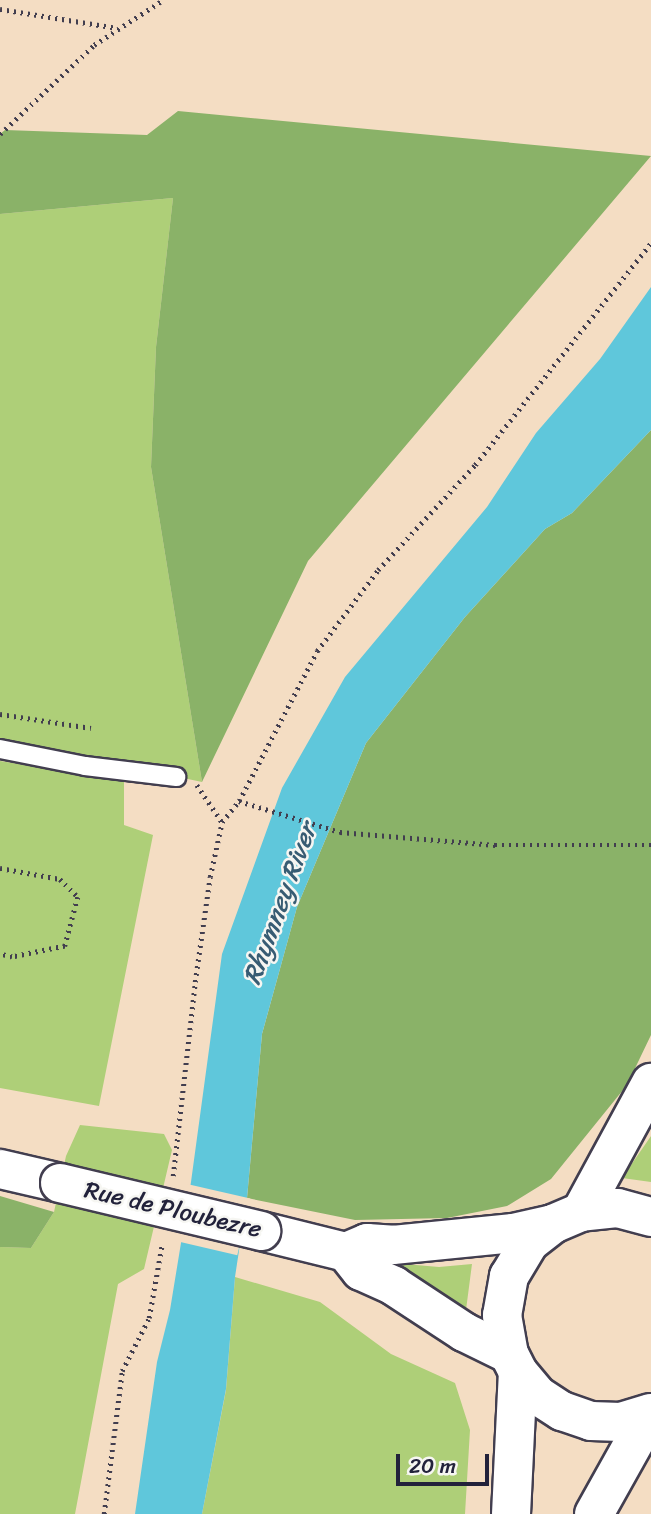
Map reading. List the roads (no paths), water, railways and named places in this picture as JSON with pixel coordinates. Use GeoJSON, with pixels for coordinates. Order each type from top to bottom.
{"type":"FeatureCollection","features":[{"type":"Feature","properties":{"kind":"main road"},"geometry":{"type":"LineString","coordinates":[[511,1514],[513,1363],[502,1315],[509,1276],[529,1243],[567,1218],[651,1083]]}},
{"type":"Feature","properties":{"kind":"main road","name":"Rue de Ploubezre"},"geometry":{"type":"LineString","coordinates":[[0,1169],[346,1252],[367,1243],[393,1245],[513,1233],[617,1208],[651,1217]]}},
{"type":"Feature","properties":{"kind":"main road","name":"Rue de Ploubezre"},"geometry":{"type":"LineString","coordinates":[[346,1252],[361,1271],[394,1286],[513,1363]]}},
{"type":"Feature","properties":{"kind":"main road"},"geometry":{"type":"LineString","coordinates":[[513,1363],[537,1395],[562,1411],[590,1421],[621,1422],[650,1414]]}},
{"type":"Feature","properties":{"kind":"main road"},"geometry":{"type":"LineString","coordinates":[[594,1514],[650,1414]]}},
{"type":"Feature","properties":{"kind":"lane"},"geometry":{"type":"LineString","coordinates":[[0,749],[85,766],[176,777]]}},
{"type":"Feature","properties":{"kind":"water","name":"Rhymney River"},"geometry":{"type":"Polygon","coordinates":[[[651,287],[651,430],[572,513],[545,529],[465,617],[366,743],[297,907],[262,1034],[247,1198],[235,1277],[226,1389],[202,1514],[135,1514],[157,1362],[170,1310],[191,1182],[222,954],[282,788],[345,677],[487,507],[536,433],[600,359],[651,287]]]}}]}
